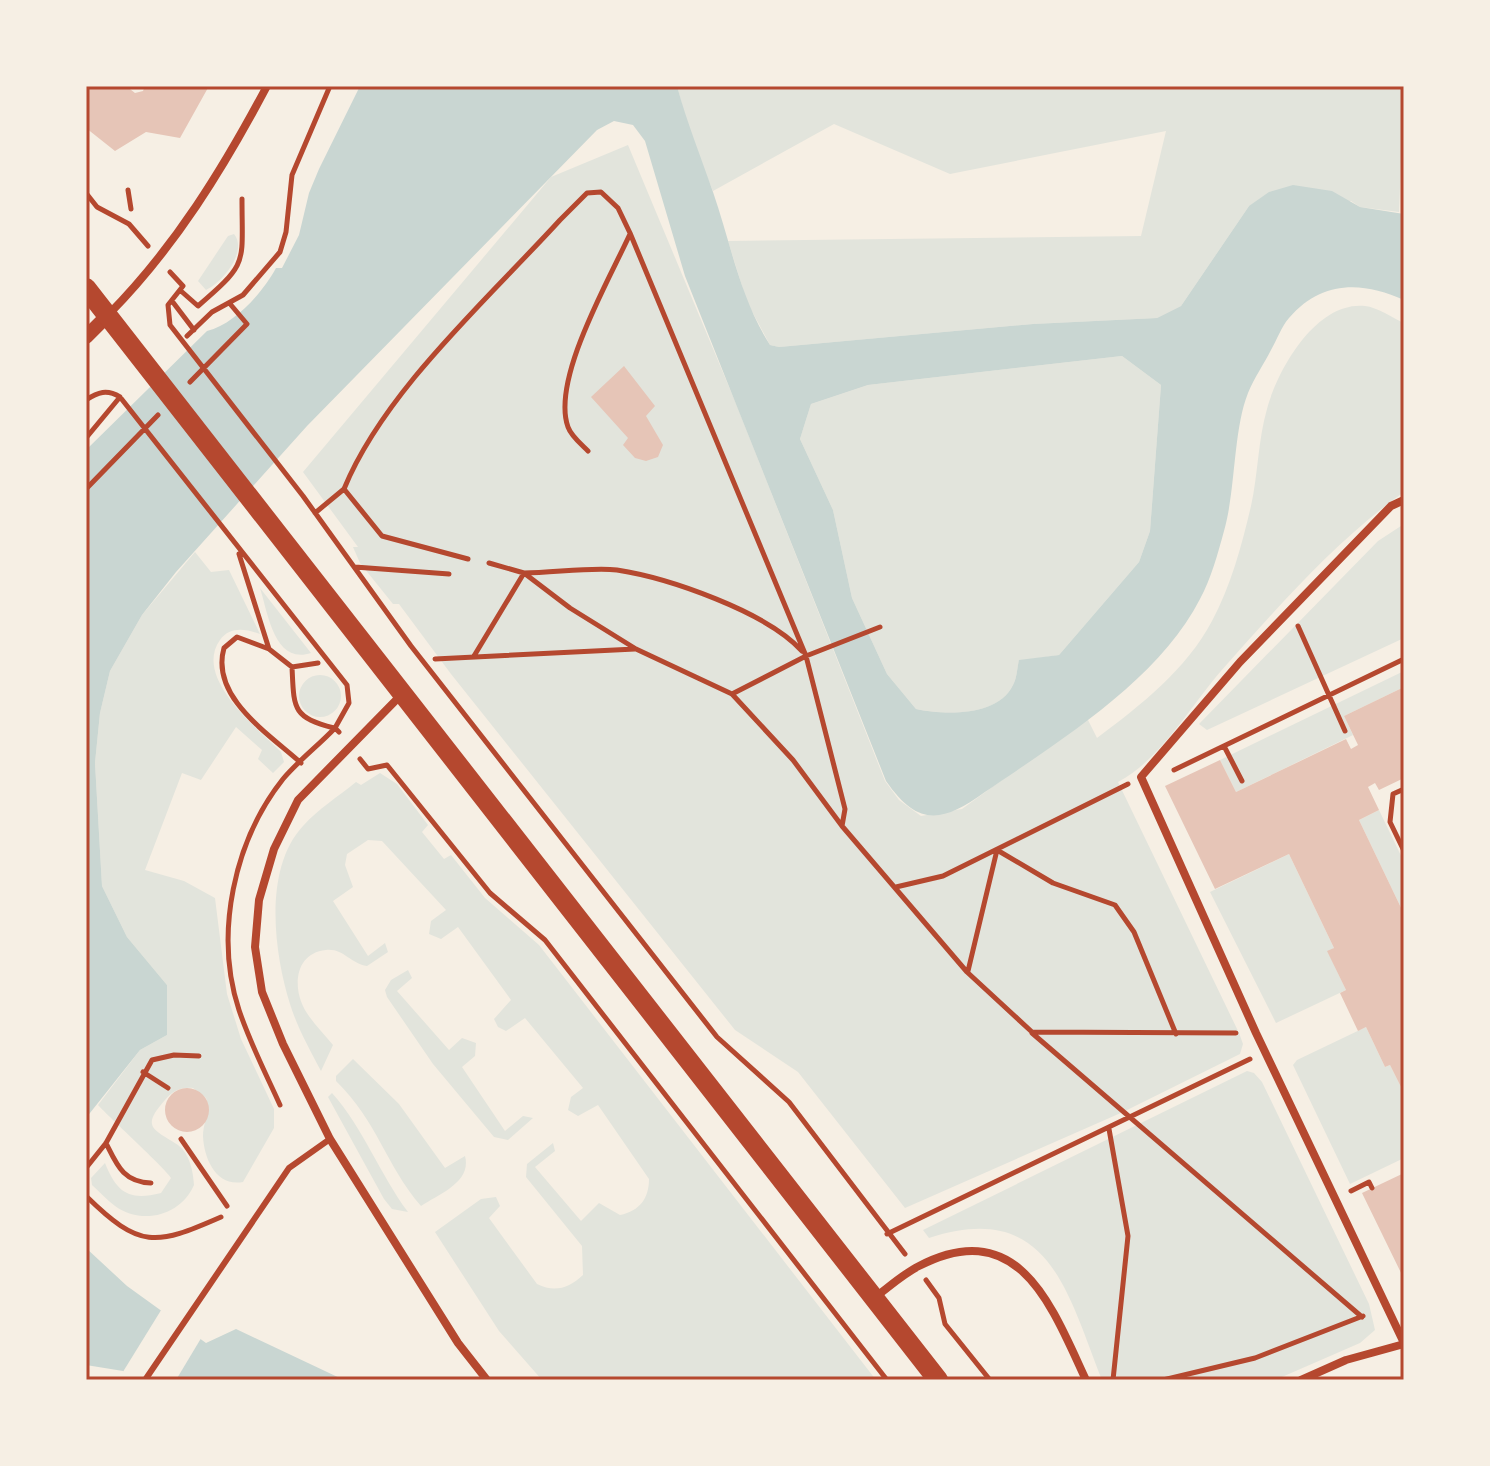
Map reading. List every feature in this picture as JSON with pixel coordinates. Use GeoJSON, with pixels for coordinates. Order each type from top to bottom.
{"type":"FeatureCollection","features":[{"type":"Feature","properties":{"kind":"main road"},"geometry":{"type":"LineString","coordinates":[[86,288],[938,1380]]}},
{"type":"Feature","properties":{"kind":"street"},"geometry":{"type":"LineString","coordinates":[[86,337],[160,260],[229,158],[267,86]]}},
{"type":"Feature","properties":{"kind":"street"},"geometry":{"type":"LineString","coordinates":[[1301,1380],[1346,1360],[1404,1344],[1256,1033],[1141,777],[1290,607],[1391,506],[1404,500]]}},
{"type":"Feature","properties":{"kind":"street"},"geometry":{"type":"LineString","coordinates":[[403,693],[298,800],[274,849],[259,900],[255,947],[262,992],[283,1044],[330,1139],[458,1343],[487,1380]]}},
{"type":"Feature","properties":{"kind":"street"},"geometry":{"type":"LineString","coordinates":[[874,1298],[917,1267],[944,1255],[977,1251],[1005,1257],[1031,1277],[1051,1305],[1086,1380]]}},
{"type":"Feature","properties":{"kind":"lane"},"geometry":{"type":"LineString","coordinates":[[145,1380],[289,1168],[330,1139]]}},
{"type":"Feature","properties":{"kind":"path"},"geometry":{"type":"LineString","coordinates":[[187,336],[212,312],[243,295],[280,252],[286,232],[292,175],[330,86]]}},
{"type":"Feature","properties":{"kind":"path"},"geometry":{"type":"LineString","coordinates":[[128,190],[131,209]]}},
{"type":"Feature","properties":{"kind":"path"},"geometry":{"type":"LineString","coordinates":[[315,513],[344,489],[358,456],[396,399],[587,193],[601,192],[618,208],[630,233],[806,656],[845,809],[842,826]]}},
{"type":"Feature","properties":{"kind":"path"},"geometry":{"type":"LineString","coordinates":[[86,193],[97,207],[129,224]]}},
{"type":"Feature","properties":{"kind":"path"},"geometry":{"type":"LineString","coordinates":[[181,291],[198,306],[235,274],[242,257],[242,199]]}},
{"type":"Feature","properties":{"kind":"path"},"geometry":{"type":"LineString","coordinates":[[588,451],[568,429],[564,400],[569,370],[630,233]]}},
{"type":"Feature","properties":{"kind":"path"},"geometry":{"type":"LineString","coordinates":[[172,301],[194,330]]}},
{"type":"Feature","properties":{"kind":"path"},"geometry":{"type":"LineString","coordinates":[[170,325],[303,496],[420,658],[717,1037],[789,1102],[887,1234],[917,1267],[939,1298],[945,1324],[990,1380]]}},
{"type":"Feature","properties":{"kind":"path"},"geometry":{"type":"LineString","coordinates":[[86,400],[97,393],[112,392],[120,397],[347,685],[349,703],[335,728]]}},
{"type":"Feature","properties":{"kind":"path"},"geometry":{"type":"LineString","coordinates":[[86,438],[120,397]]}},
{"type":"Feature","properties":{"kind":"path"},"geometry":{"type":"LineString","coordinates":[[344,489],[382,536],[468,559]]}},
{"type":"Feature","properties":{"kind":"path"},"geometry":{"type":"LineString","coordinates":[[238,549],[269,649]]}},
{"type":"Feature","properties":{"kind":"path"},"geometry":{"type":"LineString","coordinates":[[489,563],[524,573],[616,570],[673,585],[787,635],[806,656]]}},
{"type":"Feature","properties":{"kind":"path"},"geometry":{"type":"LineString","coordinates":[[353,566],[449,574]]}},
{"type":"Feature","properties":{"kind":"path"},"geometry":{"type":"LineString","coordinates":[[524,573],[570,608],[636,649],[732,694],[793,760],[842,826],[967,972],[1130,1119],[1362,1317]]}},
{"type":"Feature","properties":{"kind":"path"},"geometry":{"type":"LineString","coordinates":[[474,656],[524,573]]}},
{"type":"Feature","properties":{"kind":"path"},"geometry":{"type":"LineString","coordinates":[[1290,607],[1345,731]]}},
{"type":"Feature","properties":{"kind":"path"},"geometry":{"type":"LineString","coordinates":[[732,694],[806,656],[880,627]]}},
{"type":"Feature","properties":{"kind":"path"},"geometry":{"type":"LineString","coordinates":[[301,763],[235,702],[223,679],[224,648],[237,637],[269,649],[292,667],[318,663]]}},
{"type":"Feature","properties":{"kind":"path"},"geometry":{"type":"LineString","coordinates":[[435,659],[636,649]]}},
{"type":"Feature","properties":{"kind":"path"},"geometry":{"type":"LineString","coordinates":[[896,887],[943,876],[1141,777],[1153,784],[1163,775],[1404,659]]}},
{"type":"Feature","properties":{"kind":"path"},"geometry":{"type":"LineString","coordinates":[[292,667],[293,693],[300,716],[310,723],[335,728],[368,769],[387,765],[490,893],[545,940],[887,1380]]}},
{"type":"Feature","properties":{"kind":"path"},"geometry":{"type":"LineString","coordinates":[[1224,746],[1242,781]]}},
{"type":"Feature","properties":{"kind":"path"},"geometry":{"type":"LineString","coordinates":[[1404,789],[1393,794],[1390,822],[1404,851]]}},
{"type":"Feature","properties":{"kind":"path"},"geometry":{"type":"LineString","coordinates":[[967,972],[997,850]]}},
{"type":"Feature","properties":{"kind":"path"},"geometry":{"type":"LineString","coordinates":[[997,850],[1053,883],[1115,905],[1134,932],[1176,1034]]}},
{"type":"Feature","properties":{"kind":"path"},"geometry":{"type":"LineString","coordinates":[[1032,1032],[1256,1033]]}},
{"type":"Feature","properties":{"kind":"path"},"geometry":{"type":"LineString","coordinates":[[887,1234],[1265,1052]]}},
{"type":"Feature","properties":{"kind":"path"},"geometry":{"type":"LineString","coordinates":[[86,1168],[106,1143],[152,1060],[174,1055],[199,1056]]}},
{"type":"Feature","properties":{"kind":"path"},"geometry":{"type":"LineString","coordinates":[[143,1072],[168,1088]]}},
{"type":"Feature","properties":{"kind":"path"},"geometry":{"type":"LineString","coordinates":[[1109,1129],[1128,1236],[1113,1380]]}},
{"type":"Feature","properties":{"kind":"path"},"geometry":{"type":"LineString","coordinates":[[181,1139],[227,1206]]}},
{"type":"Feature","properties":{"kind":"path"},"geometry":{"type":"LineString","coordinates":[[106,1143],[122,1174],[137,1183],[151,1183]]}},
{"type":"Feature","properties":{"kind":"path"},"geometry":{"type":"LineString","coordinates":[[1336,1198],[1369,1182],[1372,1188]]}},
{"type":"Feature","properties":{"kind":"path"},"geometry":{"type":"LineString","coordinates":[[86,1196],[120,1225],[152,1241],[183,1234],[221,1217]]}},
{"type":"Feature","properties":{"kind":"path"},"geometry":{"type":"LineString","coordinates":[[1163,1380],[1255,1358],[1387,1307]]}},
{"type":"Feature","properties":{"kind":"shaded area"},"geometry":{"type":"Polygon","coordinates":[[[360,86],[677,86],[744,290],[770,345],[779,347],[1033,324],[1157,318],[1181,306],[1249,206],[1269,192],[1293,185],[1332,191],[1360,207],[1404,214],[1404,300],[1373,289],[1343,288],[1315,296],[1289,318],[1248,393],[1240,425],[1228,515],[1219,548],[1204,591],[1182,628],[1133,682],[1074,730],[956,810],[931,815],[920,813],[898,796],[886,781],[685,276],[645,141],[633,125],[614,121],[597,130],[307,426],[176,572],[142,615],[110,671],[100,713],[95,763],[102,886],[127,937],[167,985],[167,1035],[140,1050],[86,1118],[87,449],[207,331],[238,314],[256,297],[276,268],[282,268],[299,235],[309,193],[360,86]],[[1122,356],[868,385],[811,404],[800,439],[833,510],[852,598],[887,674],[916,709],[969,711],[995,703],[1013,685],[1019,660],[1059,655],[1139,562],[1150,531],[1161,385],[1122,356]]]}},
{"type":"Feature","properties":{"kind":"shaded area"},"geometry":{"type":"Polygon","coordinates":[[[677,86],[1404,86],[1399,212],[1360,207],[1351,201],[1249,206],[1181,306],[1157,318],[1033,324],[779,347],[770,345],[747,302],[728,241],[1141,236],[1166,131],[950,174],[834,124],[713,191],[692,142],[677,86]]]}},
{"type":"Feature","properties":{"kind":"shaded area"},"geometry":{"type":"Polygon","coordinates":[[[628,145],[737,406],[885,781],[899,800],[921,816],[962,809],[1087,718],[1097,738],[1176,671],[1212,621],[1230,579],[1251,506],[1267,409],[1290,358],[1315,326],[1347,307],[1370,307],[1404,323],[1404,492],[1355,531],[1308,576],[1221,671],[1161,747],[1118,782],[1239,1033],[1243,1044],[1240,1054],[1123,1112],[905,1208],[798,1072],[735,1030],[451,674],[399,604],[393,604],[360,563],[353,547],[358,547],[303,472],[551,177],[628,145]]]}},
{"type":"Feature","properties":{"kind":"shaded area"},"geometry":{"type":"Polygon","coordinates":[[[234,234],[238,249],[232,265],[220,280],[206,290],[198,281],[228,236],[234,234]]]}},
{"type":"Feature","properties":{"kind":"shaded area"},"geometry":{"type":"Polygon","coordinates":[[[1122,356],[1161,385],[1150,531],[1139,562],[1059,655],[1019,661],[1013,685],[996,703],[970,711],[916,709],[887,674],[852,598],[833,510],[800,439],[811,404],[868,385],[1122,356]]]}},
{"type":"Feature","properties":{"kind":"shaded area"},"geometry":{"type":"Polygon","coordinates":[[[1404,524],[1404,638],[1207,730],[1199,724],[1378,541],[1404,524]]]}},
{"type":"Feature","properties":{"kind":"shaded area"},"geometry":{"type":"Polygon","coordinates":[[[195,552],[211,572],[229,570],[260,634],[233,631],[220,640],[214,655],[221,686],[244,716],[281,752],[284,762],[273,773],[258,759],[262,750],[236,727],[201,780],[182,773],[145,870],[184,881],[215,898],[227,994],[241,1039],[274,1109],[274,1128],[243,1182],[226,1180],[214,1170],[206,1154],[203,1136],[208,1108],[206,1098],[193,1088],[174,1092],[157,1109],[153,1127],[185,1153],[192,1169],[194,1185],[180,1204],[149,1216],[126,1212],[112,1204],[92,1185],[91,1178],[105,1163],[120,1188],[140,1196],[161,1193],[171,1178],[98,1105],[140,1050],[167,1035],[167,985],[127,937],[102,886],[95,763],[100,713],[110,671],[142,615],[195,552]]]}},
{"type":"Feature","properties":{"kind":"shaded area"},"geometry":{"type":"Polygon","coordinates":[[[260,588],[311,653],[299,655],[281,644],[270,623],[260,588]]]}},
{"type":"Feature","properties":{"kind":"shaded area"},"geometry":{"type":"Polygon","coordinates":[[[1404,671],[1404,687],[1344,716],[1353,735],[1236,792],[1220,760],[1404,671]]]}},
{"type":"Feature","properties":{"kind":"shaded area"},"geometry":{"type":"Polygon","coordinates":[[[320,675],[335,681],[341,696],[335,711],[320,717],[305,711],[299,696],[305,681],[320,675]]]}},
{"type":"Feature","properties":{"kind":"shaded area"},"geometry":{"type":"Polygon","coordinates":[[[380,773],[397,784],[428,825],[422,832],[444,859],[451,855],[485,898],[539,945],[876,1380],[542,1380],[499,1331],[435,1232],[481,1199],[496,1197],[500,1206],[489,1218],[537,1284],[562,1288],[583,1275],[582,1246],[526,1177],[527,1164],[553,1143],[555,1151],[535,1167],[581,1221],[599,1203],[620,1215],[638,1207],[645,1198],[649,1179],[598,1105],[578,1116],[568,1110],[571,1097],[583,1088],[525,1018],[506,1031],[498,1027],[494,1019],[511,1000],[458,927],[441,939],[429,934],[431,921],[446,910],[382,841],[368,840],[347,854],[345,865],[353,887],[333,901],[368,956],[385,943],[388,952],[367,966],[337,951],[316,952],[302,964],[299,972],[298,991],[305,1010],[333,1045],[321,1071],[296,1021],[284,983],[277,937],[277,888],[290,844],[303,826],[356,782],[361,785],[380,773]]]}},
{"type":"Feature","properties":{"kind":"shaded area"},"geometry":{"type":"Polygon","coordinates":[[[1379,810],[1404,862],[1404,914],[1359,820],[1379,810]]]}},
{"type":"Feature","properties":{"kind":"shaded area"},"geometry":{"type":"Polygon","coordinates":[[[1289,854],[1334,948],[1328,952],[1346,990],[1276,1023],[1210,892],[1289,854]]]}},
{"type":"Feature","properties":{"kind":"shaded area"},"geometry":{"type":"Polygon","coordinates":[[[408,970],[412,978],[397,991],[449,1050],[462,1038],[476,1043],[475,1056],[462,1067],[505,1131],[523,1116],[533,1118],[508,1140],[494,1137],[433,1064],[387,997],[385,990],[391,980],[408,970]]]}},
{"type":"Feature","properties":{"kind":"shaded area"},"geometry":{"type":"Polygon","coordinates":[[[1366,1027],[1385,1067],[1390,1065],[1404,1093],[1404,1158],[1350,1184],[1293,1065],[1297,1060],[1366,1027]]]}},
{"type":"Feature","properties":{"kind":"shaded area"},"geometry":{"type":"Polygon","coordinates":[[[353,1059],[399,1104],[445,1168],[465,1156],[464,1173],[459,1180],[421,1206],[398,1175],[362,1112],[336,1081],[336,1076],[353,1059]]]}},
{"type":"Feature","properties":{"kind":"shaded area"},"geometry":{"type":"Polygon","coordinates":[[[1247,1071],[1254,1073],[1262,1082],[1369,1304],[1375,1330],[1360,1343],[1275,1380],[1102,1380],[1064,1286],[1047,1261],[1027,1243],[1002,1231],[969,1229],[929,1238],[923,1230],[1247,1071]]]}},
{"type":"Feature","properties":{"kind":"shaded area"},"geometry":{"type":"Polygon","coordinates":[[[332,1093],[353,1121],[408,1212],[392,1209],[384,1199],[328,1097],[332,1093]]]}},
{"type":"Feature","properties":{"kind":"shaded area"},"geometry":{"type":"Polygon","coordinates":[[[86,1248],[127,1286],[206,1343],[236,1329],[344,1380],[141,1380],[123,1371],[86,1365],[86,1248]]]}},
{"type":"Feature","properties":{"kind":"pier"},"geometry":{"type":"Polygon","coordinates":[[[163,1307],[203,1335],[176,1380],[132,1380],[121,1375],[163,1307]]]}},
{"type":"Feature","properties":{"kind":"building"},"geometry":{"type":"Polygon","coordinates":[[[86,86],[126,86],[135,93],[143,91],[145,86],[209,86],[180,138],[146,132],[115,151],[86,128],[86,86]]]}},
{"type":"Feature","properties":{"kind":"building"},"geometry":{"type":"Polygon","coordinates":[[[624,366],[655,406],[646,416],[663,445],[658,457],[646,461],[635,458],[623,445],[628,438],[591,397],[624,366]]]}},
{"type":"Feature","properties":{"kind":"building"},"geometry":{"type":"Polygon","coordinates":[[[1404,687],[1404,778],[1379,790],[1375,783],[1368,787],[1379,810],[1359,820],[1404,914],[1404,1093],[1390,1065],[1385,1067],[1366,1027],[1358,1031],[1340,993],[1346,990],[1327,951],[1334,948],[1289,854],[1215,889],[1165,786],[1220,760],[1236,792],[1346,739],[1351,749],[1358,745],[1344,716],[1404,687]]]}},
{"type":"Feature","properties":{"kind":"building"},"geometry":{"type":"Polygon","coordinates":[[[187,1088],[203,1094],[209,1110],[203,1126],[187,1132],[171,1126],[165,1110],[171,1094],[187,1088]]]}},
{"type":"Feature","properties":{"kind":"building"},"geometry":{"type":"Polygon","coordinates":[[[1404,1173],[1404,1279],[1362,1193],[1404,1173]]]}}]}
